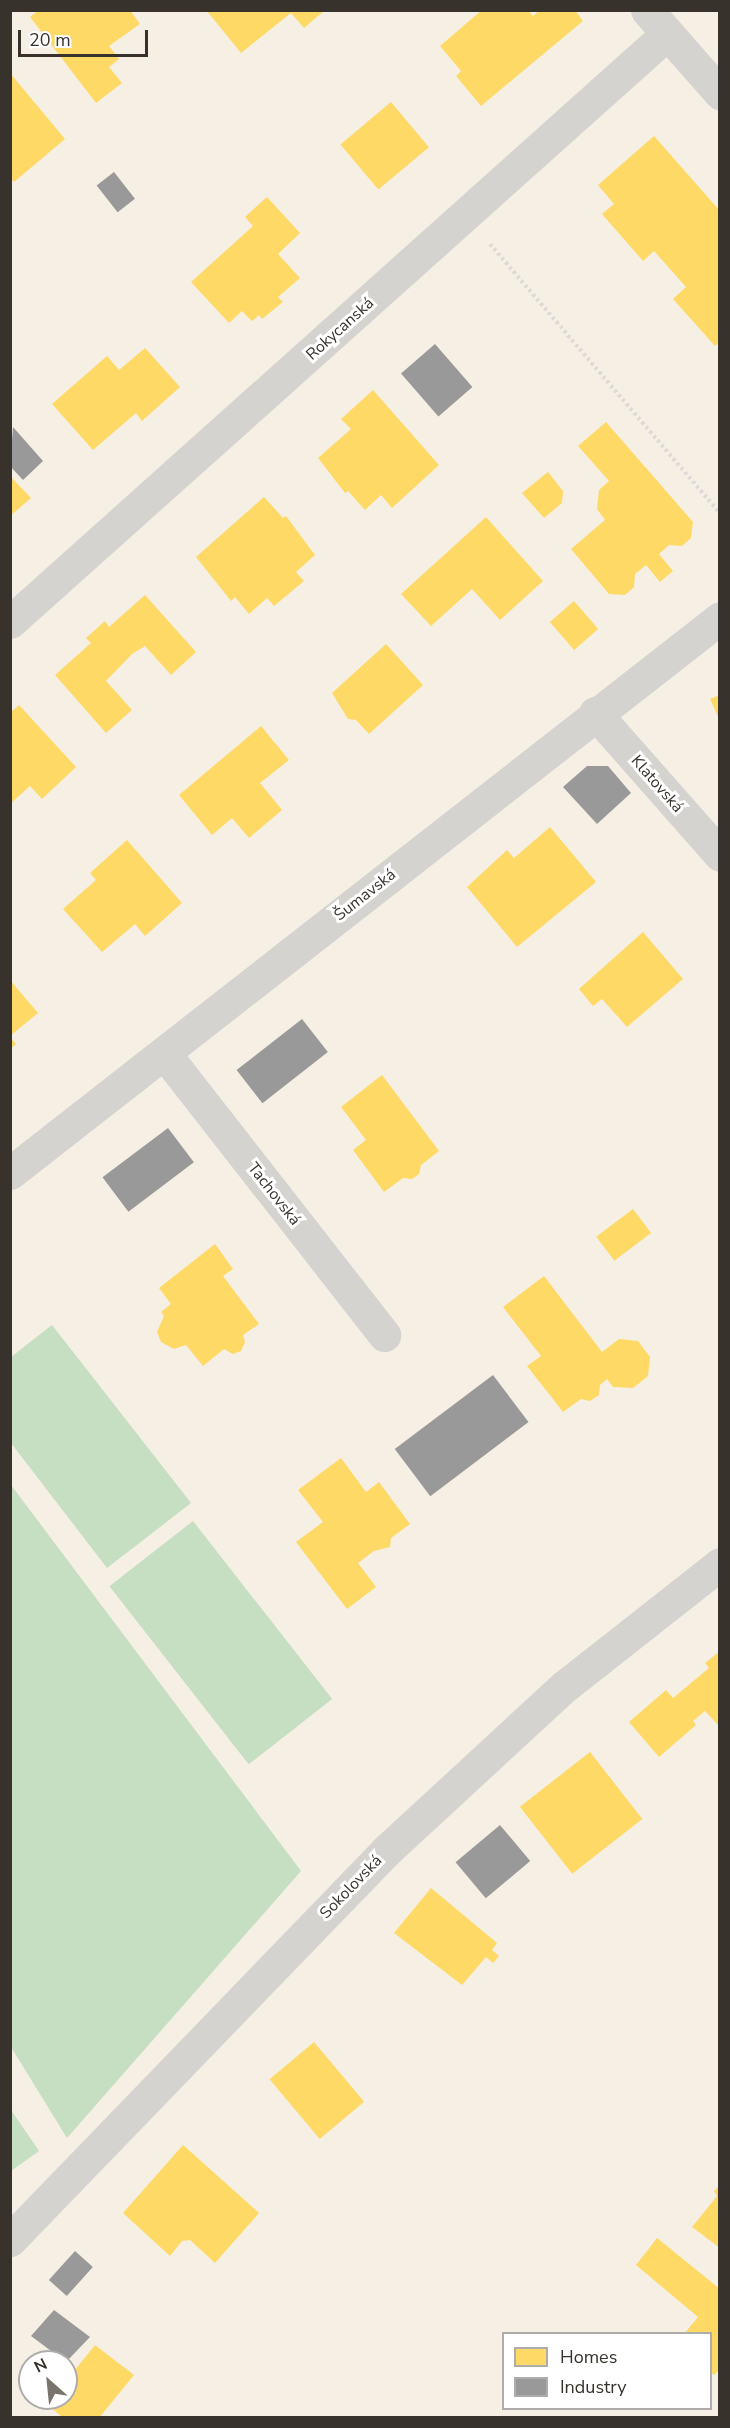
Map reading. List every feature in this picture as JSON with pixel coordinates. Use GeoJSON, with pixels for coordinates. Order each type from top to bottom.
{"type":"FeatureCollection","features":[{"type":"Feature","properties":{"kind":"street"},"geometry":{"type":"LineString","coordinates":[[657,22],[720,93]]}},
{"type":"Feature","properties":{"kind":"street","name":"Rokycanská"},"geometry":{"type":"LineString","coordinates":[[10,622],[466,216],[657,22]]}},
{"type":"Feature","properties":{"kind":"street","name":"Šumavská"},"geometry":{"type":"LineString","coordinates":[[10,1173],[595,713],[720,618]]}},
{"type":"Feature","properties":{"kind":"street","name":"Klatovská"},"geometry":{"type":"LineString","coordinates":[[595,713],[720,855]]}},
{"type":"Feature","properties":{"kind":"street","name":"Tachovská"},"geometry":{"type":"LineString","coordinates":[[164,1053],[384,1335]]}},
{"type":"Feature","properties":{"kind":"street","name":"Sokolovská"},"geometry":{"type":"LineString","coordinates":[[10,2240],[387,1850],[566,1686],[720,1564]]}},
{"type":"Feature","properties":{"kind":"path"},"geometry":{"type":"LineString","coordinates":[[466,216],[720,513]]}},
{"type":"Feature","properties":{"kind":"green space"},"geometry":{"type":"Polygon","coordinates":[[[52,1325],[191,1503],[107,1568],[11,1443],[11,1357],[52,1325]]]}},
{"type":"Feature","properties":{"kind":"green space"},"geometry":{"type":"Polygon","coordinates":[[[11,1485],[301,1871],[67,2138],[11,2047],[11,1485]]]}},
{"type":"Feature","properties":{"kind":"green space"},"geometry":{"type":"Polygon","coordinates":[[[193,1521],[332,1699],[249,1764],[109,1586],[193,1521]]]}},
{"type":"Feature","properties":{"kind":"green space"},"geometry":{"type":"Polygon","coordinates":[[[11,2110],[39,2151],[10,2171],[11,2110]]]}},
{"type":"Feature","properties":{"kind":"building: Homes"},"geometry":{"type":"Polygon","coordinates":[[[39,10],[130,10],[140,24],[109,46],[119,59],[109,67],[122,83],[96,103],[30,17],[39,10]]]}},
{"type":"Feature","properties":{"kind":"building: Homes"},"geometry":{"type":"Polygon","coordinates":[[[206,10],[325,10],[304,28],[291,13],[241,53],[206,10]]]}},
{"type":"Feature","properties":{"kind":"building: Homes"},"geometry":{"type":"Polygon","coordinates":[[[482,10],[528,10],[533,16],[540,10],[575,10],[583,21],[481,106],[456,76],[461,71],[440,46],[482,10]]]}},
{"type":"Feature","properties":{"kind":"building: Homes"},"geometry":{"type":"Polygon","coordinates":[[[10,73],[65,139],[14,182],[10,177],[10,73]]]}},
{"type":"Feature","properties":{"kind":"building: Homes"},"geometry":{"type":"Polygon","coordinates":[[[391,102],[429,147],[378,190],[340,144],[391,102]]]}},
{"type":"Feature","properties":{"kind":"building: Homes"},"geometry":{"type":"Polygon","coordinates":[[[654,136],[720,211],[720,342],[715,346],[673,299],[686,287],[654,251],[643,261],[602,214],[614,204],[598,185],[654,136]]]}},
{"type":"Feature","properties":{"kind":"building: Homes"},"geometry":{"type":"Polygon","coordinates":[[[267,197],[300,233],[278,254],[300,278],[278,297],[283,302],[262,319],[259,315],[252,321],[242,311],[229,323],[191,282],[253,226],[245,217],[267,197]]]}},
{"type":"Feature","properties":{"kind":"building: Homes"},"geometry":{"type":"Polygon","coordinates":[[[145,348],[180,387],[142,421],[136,413],[93,450],[52,404],[107,356],[119,370],[145,348]]]}},
{"type":"Feature","properties":{"kind":"building: Homes"},"geometry":{"type":"Polygon","coordinates":[[[373,390],[439,465],[392,508],[381,495],[365,510],[348,491],[345,493],[318,458],[351,429],[341,419],[373,390]]]}},
{"type":"Feature","properties":{"kind":"building: Homes"},"geometry":{"type":"Polygon","coordinates":[[[606,422],[693,522],[691,538],[682,546],[669,545],[659,554],[673,571],[660,582],[646,565],[635,574],[634,587],[625,595],[609,594],[571,549],[605,520],[597,509],[599,490],[609,481],[578,446],[606,422]]]}},
{"type":"Feature","properties":{"kind":"building: Homes"},"geometry":{"type":"Polygon","coordinates":[[[548,472],[563,491],[562,503],[544,518],[522,493],[548,472]]]}},
{"type":"Feature","properties":{"kind":"building: Homes"},"geometry":{"type":"Polygon","coordinates":[[[10,476],[31,498],[10,516],[10,476]]]}},
{"type":"Feature","properties":{"kind":"building: Homes"},"geometry":{"type":"Polygon","coordinates":[[[264,497],[283,518],[286,516],[315,555],[296,572],[304,581],[274,606],[267,598],[249,614],[235,597],[231,601],[196,557],[264,497]]]}},
{"type":"Feature","properties":{"kind":"building: Homes"},"geometry":{"type":"Polygon","coordinates":[[[486,517],[543,581],[500,620],[472,589],[431,626],[401,594],[486,517]]]}},
{"type":"Feature","properties":{"kind":"building: Homes"},"geometry":{"type":"Polygon","coordinates":[[[145,595],[196,652],[171,675],[145,646],[132,654],[106,681],[132,710],[106,733],[55,675],[91,643],[86,638],[105,621],[109,627],[145,595]]]}},
{"type":"Feature","properties":{"kind":"building: Homes"},"geometry":{"type":"Polygon","coordinates":[[[574,601],[598,629],[574,650],[550,622],[574,601]]]}},
{"type":"Feature","properties":{"kind":"building: Homes"},"geometry":{"type":"Polygon","coordinates":[[[386,644],[423,685],[369,734],[356,720],[348,719],[332,693],[386,644]]]}},
{"type":"Feature","properties":{"kind":"building: Homes"},"geometry":{"type":"Polygon","coordinates":[[[720,695],[720,721],[710,699],[720,695]]]}},
{"type":"Feature","properties":{"kind":"building: Homes"},"geometry":{"type":"Polygon","coordinates":[[[19,705],[76,767],[42,799],[30,786],[10,804],[10,713],[19,705]]]}},
{"type":"Feature","properties":{"kind":"building: Homes"},"geometry":{"type":"Polygon","coordinates":[[[261,726],[289,760],[260,783],[282,810],[249,838],[232,818],[212,835],[179,795],[261,726]]]}},
{"type":"Feature","properties":{"kind":"building: Homes"},"geometry":{"type":"Polygon","coordinates":[[[550,827],[596,882],[517,947],[467,887],[507,850],[514,858],[550,827]]]}},
{"type":"Feature","properties":{"kind":"building: Homes"},"geometry":{"type":"Polygon","coordinates":[[[127,840],[182,903],[145,936],[135,924],[102,952],[63,909],[96,880],[90,873],[127,840]]]}},
{"type":"Feature","properties":{"kind":"building: Homes"},"geometry":{"type":"Polygon","coordinates":[[[643,932],[683,979],[627,1027],[602,999],[593,1006],[579,989],[643,932]]]}},
{"type":"Feature","properties":{"kind":"building: Homes"},"geometry":{"type":"Polygon","coordinates":[[[10,980],[38,1013],[10,1036],[10,980]]]}},
{"type":"Feature","properties":{"kind":"building: Homes"},"geometry":{"type":"Polygon","coordinates":[[[10,1037],[16,1044],[10,1049],[10,1037]]]}},
{"type":"Feature","properties":{"kind":"building: Homes"},"geometry":{"type":"Polygon","coordinates":[[[382,1075],[439,1151],[421,1165],[419,1174],[412,1179],[403,1178],[384,1192],[353,1150],[366,1140],[341,1107],[382,1075]]]}},
{"type":"Feature","properties":{"kind":"building: Homes"},"geometry":{"type":"Polygon","coordinates":[[[633,1209],[651,1233],[614,1261],[596,1237],[633,1209]]]}},
{"type":"Feature","properties":{"kind":"building: Homes"},"geometry":{"type":"Polygon","coordinates":[[[215,1244],[233,1269],[223,1276],[259,1324],[243,1335],[245,1342],[241,1351],[233,1354],[224,1349],[203,1366],[186,1345],[174,1349],[161,1342],[157,1332],[164,1316],[161,1312],[171,1304],[159,1288],[215,1244]]]}},
{"type":"Feature","properties":{"kind":"building: Homes"},"geometry":{"type":"Polygon","coordinates":[[[544,1276],[602,1352],[619,1339],[638,1341],[650,1357],[648,1376],[633,1388],[613,1387],[607,1379],[600,1385],[599,1395],[590,1401],[581,1399],[563,1412],[527,1366],[541,1356],[503,1307],[544,1276]]]}},
{"type":"Feature","properties":{"kind":"building: Homes"},"geometry":{"type":"Polygon","coordinates":[[[341,1458],[366,1492],[379,1482],[410,1524],[391,1538],[390,1547],[374,1551],[358,1563],[376,1587],[347,1609],[296,1542],[323,1522],[298,1490],[341,1458]]]}},
{"type":"Feature","properties":{"kind":"building: Homes"},"geometry":{"type":"Polygon","coordinates":[[[720,1651],[720,1727],[705,1711],[693,1721],[696,1725],[659,1757],[629,1722],[666,1690],[673,1698],[709,1668],[705,1663],[720,1651]]]}},
{"type":"Feature","properties":{"kind":"building: Homes"},"geometry":{"type":"Polygon","coordinates":[[[590,1752],[642,1819],[572,1874],[520,1807],[590,1752]]]}},
{"type":"Feature","properties":{"kind":"building: Homes"},"geometry":{"type":"Polygon","coordinates":[[[431,1888],[497,1943],[492,1950],[499,1956],[493,1963],[486,1957],[462,1985],[394,1933],[431,1888]]]}},
{"type":"Feature","properties":{"kind":"building: Homes"},"geometry":{"type":"Polygon","coordinates":[[[314,2042],[364,2102],[320,2139],[270,2079],[314,2042]]]}},
{"type":"Feature","properties":{"kind":"building: Homes"},"geometry":{"type":"Polygon","coordinates":[[[183,2145],[259,2213],[215,2263],[190,2240],[182,2241],[170,2256],[123,2213],[183,2145]]]}},
{"type":"Feature","properties":{"kind":"building: Homes"},"geometry":{"type":"Polygon","coordinates":[[[720,2185],[720,2248],[692,2227],[717,2196],[714,2191],[720,2185]]]}},
{"type":"Feature","properties":{"kind":"building: Homes"},"geometry":{"type":"Polygon","coordinates":[[[657,2238],[720,2289],[720,2369],[714,2375],[712,2374],[712,2332],[686,2332],[698,2317],[636,2265],[657,2238]]]}},
{"type":"Feature","properties":{"kind":"building: Homes"},"geometry":{"type":"Polygon","coordinates":[[[95,2345],[134,2375],[99,2418],[63,2418],[54,2410],[78,2410],[78,2366],[95,2345]]]}},
{"type":"Feature","properties":{"kind":"building: Industry"},"geometry":{"type":"Polygon","coordinates":[[[114,172],[135,199],[118,212],[97,186],[114,172]]]}},
{"type":"Feature","properties":{"kind":"building: Industry"},"geometry":{"type":"Polygon","coordinates":[[[435,344],[472,387],[438,417],[401,374],[435,344]]]}},
{"type":"Feature","properties":{"kind":"building: Industry"},"geometry":{"type":"Polygon","coordinates":[[[13,427],[43,461],[23,480],[10,466],[13,427]]]}},
{"type":"Feature","properties":{"kind":"building: Industry"},"geometry":{"type":"Polygon","coordinates":[[[587,766],[608,766],[631,793],[597,824],[563,787],[587,766]]]}},
{"type":"Feature","properties":{"kind":"building: Industry"},"geometry":{"type":"Polygon","coordinates":[[[302,1019],[328,1052],[262,1103],[237,1070],[302,1019]]]}},
{"type":"Feature","properties":{"kind":"building: Industry"},"geometry":{"type":"Polygon","coordinates":[[[168,1128],[194,1162],[128,1212],[103,1177],[168,1128]]]}},
{"type":"Feature","properties":{"kind":"building: Industry"},"geometry":{"type":"Polygon","coordinates":[[[493,1375],[529,1422],[430,1496],[395,1449],[493,1375]]]}},
{"type":"Feature","properties":{"kind":"building: Industry"},"geometry":{"type":"Polygon","coordinates":[[[500,1825],[530,1861],[486,1898],[456,1862],[500,1825]]]}},
{"type":"Feature","properties":{"kind":"building: Industry"},"geometry":{"type":"Polygon","coordinates":[[[75,2251],[93,2267],[67,2296],[49,2280],[75,2251]]]}},
{"type":"Feature","properties":{"kind":"building: Industry"},"geometry":{"type":"Polygon","coordinates":[[[54,2310],[90,2337],[78,2350],[50,2350],[31,2336],[54,2310]]]}}]}
